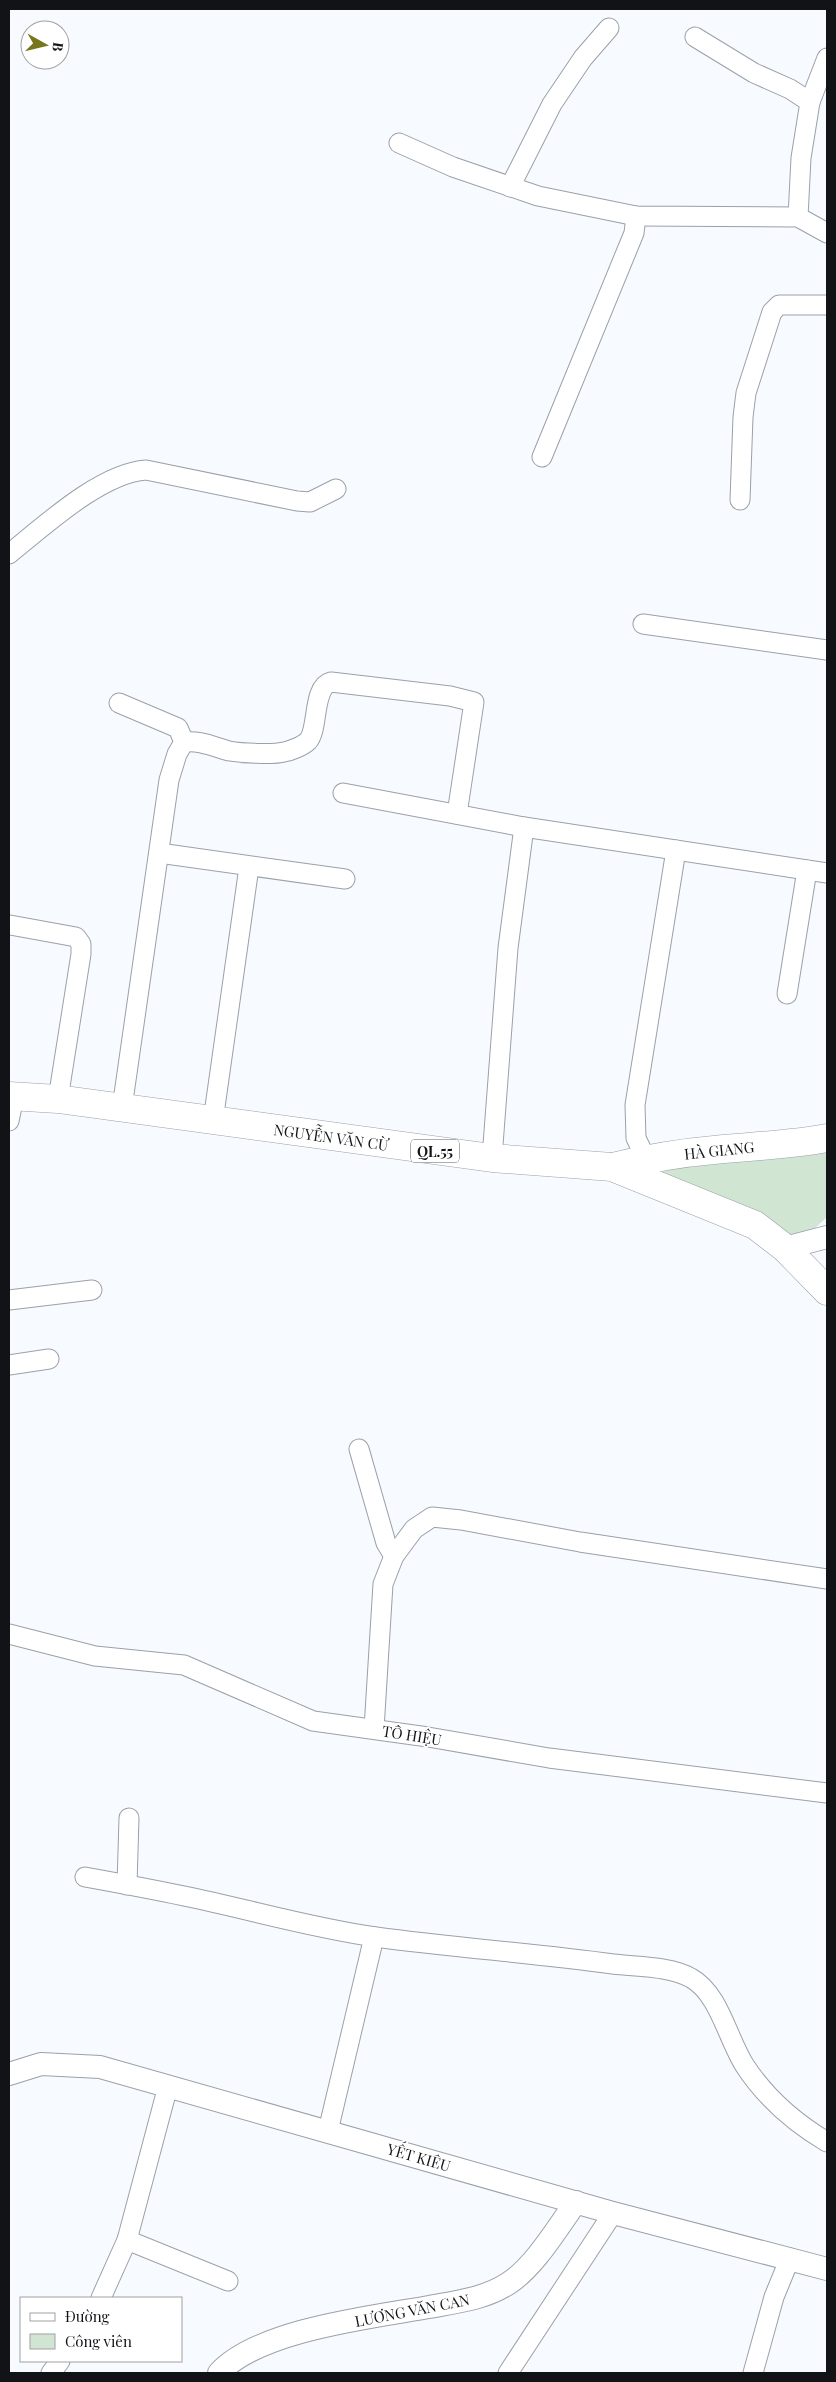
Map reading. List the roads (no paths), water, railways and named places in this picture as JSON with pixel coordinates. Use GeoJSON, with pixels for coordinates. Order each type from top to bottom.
{"type":"FeatureCollection","features":[{"type":"Feature","properties":{"kind":"highway","name":"NGUYỄN VĂN CỪ"},"geometry":{"type":"LineString","coordinates":[[10,1105],[58,1099],[492,1158],[612,1167],[755,1226],[785,1248],[827,1290]]}},
{"type":"Feature","properties":{"kind":"highway","name":"HÀ GIANG"},"geometry":{"type":"LineString","coordinates":[[612,1167],[646,1159],[712,1150],[799,1144],[827,1138]]}},
{"type":"Feature","properties":{"kind":"street"},"geometry":{"type":"LineString","coordinates":[[510,187],[552,104],[583,58],[609,28]]}},
{"type":"Feature","properties":{"kind":"street"},"geometry":{"type":"LineString","coordinates":[[695,37],[754,73],[790,89],[810,102]]}},
{"type":"Feature","properties":{"kind":"street"},"geometry":{"type":"LineString","coordinates":[[798,217],[800,158],[810,102],[827,58]]}},
{"type":"Feature","properties":{"kind":"street"},"geometry":{"type":"LineString","coordinates":[[399,143],[453,167],[538,196],[636,216],[798,217],[827,233]]}},
{"type":"Feature","properties":{"kind":"street"},"geometry":{"type":"LineString","coordinates":[[542,457],[634,233],[636,216]]}},
{"type":"Feature","properties":{"kind":"street"},"geometry":{"type":"LineString","coordinates":[[740,500],[743,418],[746,392],[772,312],[779,305],[827,305]]}},
{"type":"Feature","properties":{"kind":"street"},"geometry":{"type":"LineString","coordinates":[[9,554],[57,515],[116,476],[131,471],[146,470],[297,501],[310,502],[336,489]]}},
{"type":"Feature","properties":{"kind":"street"},"geometry":{"type":"LineString","coordinates":[[643,624],[827,650]]}},
{"type":"Feature","properties":{"kind":"street"},"geometry":{"type":"LineString","coordinates":[[184,742],[200,743],[231,751],[283,753],[308,741],[314,727],[317,704],[325,686],[331,682],[450,696],[474,702],[457,814]]}},
{"type":"Feature","properties":{"kind":"street"},"geometry":{"type":"LineString","coordinates":[[120,703],[178,728],[184,742]]}},
{"type":"Feature","properties":{"kind":"street"},"geometry":{"type":"LineString","coordinates":[[122,1108],[169,780],[177,754],[184,742]]}},
{"type":"Feature","properties":{"kind":"street"},"geometry":{"type":"LineString","coordinates":[[343,793],[524,827],[827,873]]}},
{"type":"Feature","properties":{"kind":"street"},"geometry":{"type":"LineString","coordinates":[[492,1158],[508,948],[524,827]]}},
{"type":"Feature","properties":{"kind":"street"},"geometry":{"type":"LineString","coordinates":[[646,1159],[636,1138],[634,1105],[676,850]]}},
{"type":"Feature","properties":{"kind":"street"},"geometry":{"type":"LineString","coordinates":[[159,853],[345,879]]}},
{"type":"Feature","properties":{"kind":"street"},"geometry":{"type":"LineString","coordinates":[[213,1121],[249,867]]}},
{"type":"Feature","properties":{"kind":"street"},"geometry":{"type":"LineString","coordinates":[[787,994],[807,870]]}},
{"type":"Feature","properties":{"kind":"street"},"geometry":{"type":"LineString","coordinates":[[10,925],[76,937],[80,944],[81,954],[58,1099]]}},
{"type":"Feature","properties":{"kind":"street"},"geometry":{"type":"LineString","coordinates":[[785,1248],[827,1237]]}},
{"type":"Feature","properties":{"kind":"street"},"geometry":{"type":"LineString","coordinates":[[9,1300],[92,1290]]}},
{"type":"Feature","properties":{"kind":"street"},"geometry":{"type":"LineString","coordinates":[[9,1365],[49,1360]]}},
{"type":"Feature","properties":{"kind":"street"},"geometry":{"type":"LineString","coordinates":[[358,1449],[386,1544],[394,1556]]}},
{"type":"Feature","properties":{"kind":"street"},"geometry":{"type":"LineString","coordinates":[[374,1730],[383,1584],[394,1556],[414,1529],[423,1522],[439,1516],[580,1542],[827,1579]]}},
{"type":"Feature","properties":{"kind":"street","name":"TÔ HIỆU"},"geometry":{"type":"LineString","coordinates":[[9,1634],[95,1656],[184,1665],[313,1721],[549,1758],[827,1793]]}},
{"type":"Feature","properties":{"kind":"street"},"geometry":{"type":"LineString","coordinates":[[127,1885],[129,1818]]}},
{"type":"Feature","properties":{"kind":"street"},"geometry":{"type":"LineString","coordinates":[[85,1878],[127,1885],[374,1937],[557,1956],[670,1972],[689,1977],[703,1985],[712,1999],[745,2066],[768,2095],[789,2116],[827,2142]]}},
{"type":"Feature","properties":{"kind":"street"},"geometry":{"type":"LineString","coordinates":[[328,2131],[374,1937]]}},
{"type":"Feature","properties":{"kind":"street","name":"YẾT KIÊU"},"geometry":{"type":"LineString","coordinates":[[9,2074],[41,2064],[100,2067],[613,2214],[827,2269]]}},
{"type":"Feature","properties":{"kind":"street"},"geometry":{"type":"LineString","coordinates":[[101,2297],[127,2240],[168,2086]]}},
{"type":"Feature","properties":{"kind":"street","name":"LƯƠNG VĂN CAN"},"geometry":{"type":"LineString","coordinates":[[219,2373],[248,2351],[311,2328],[474,2299],[509,2283],[538,2254],[576,2202]]}},
{"type":"Feature","properties":{"kind":"street"},"geometry":{"type":"LineString","coordinates":[[508,2373],[613,2214]]}},
{"type":"Feature","properties":{"kind":"street"},"geometry":{"type":"LineString","coordinates":[[127,2240],[228,2281]]}},
{"type":"Feature","properties":{"kind":"street"},"geometry":{"type":"LineString","coordinates":[[753,2373],[774,2297],[790,2258]]}},
{"type":"Feature","properties":{"kind":"street"},"geometry":{"type":"LineString","coordinates":[[51,2373],[59,2362]]}}]}
